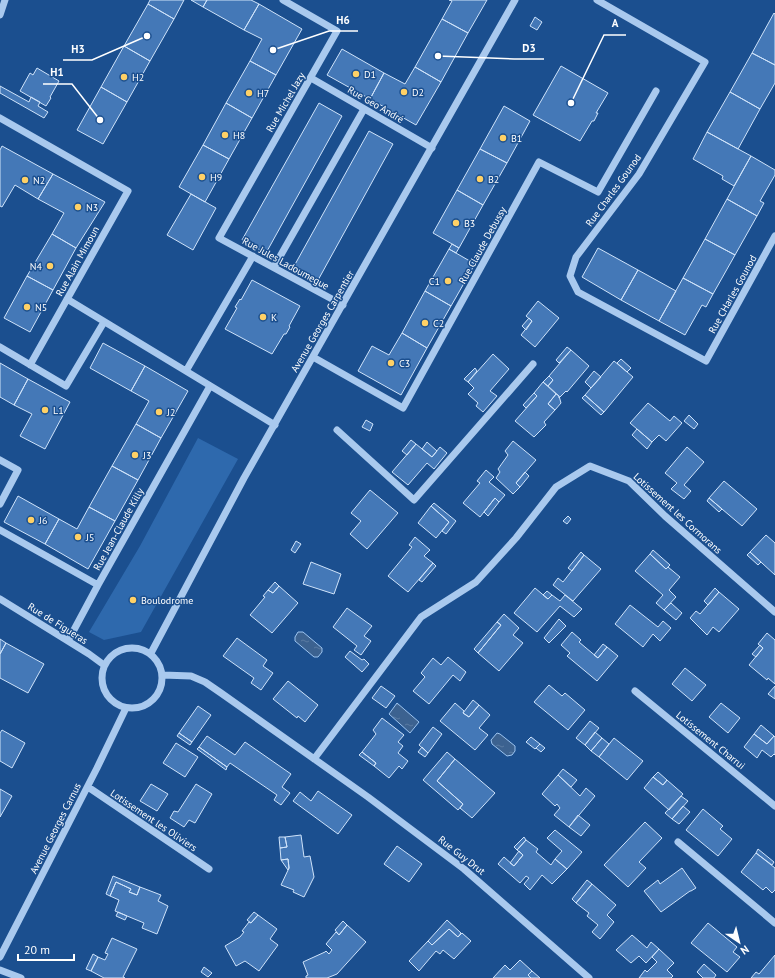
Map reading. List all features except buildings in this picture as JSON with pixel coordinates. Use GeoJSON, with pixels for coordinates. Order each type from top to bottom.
{"type":"FeatureCollection","features":[{"type":"Feature","properties":{"kind":"street"},"geometry":{"type":"LineString","coordinates":[[0,15],[5,0]]}},
{"type":"Feature","properties":{"kind":"street","name":"Rue Michel Jazy"},"geometry":{"type":"LineString","coordinates":[[220,238],[337,31],[283,0]]}},
{"type":"Feature","properties":{"kind":"street","name":"Avenue Georges Carpentier"},"geometry":{"type":"LineString","coordinates":[[151,653],[241,485],[516,0]]}},
{"type":"Feature","properties":{"kind":"street","name":"Rue Charles Gounod"},"geometry":{"type":"LineString","coordinates":[[597,0],[705,62],[639,174],[576,257],[570,276],[578,292],[706,361]]}},
{"type":"Feature","properties":{"kind":"street","name":"Rue Geo André"},"geometry":{"type":"LineString","coordinates":[[311,78],[432,148]]}},
{"type":"Feature","properties":{"kind":"street","name":"Rue Claude Debussy"},"geometry":{"type":"LineString","coordinates":[[314,357],[403,408],[539,162],[598,192],[656,91]]}},
{"type":"Feature","properties":{"kind":"street"},"geometry":{"type":"LineString","coordinates":[[274,267],[364,109]]}},
{"type":"Feature","properties":{"kind":"street","name":"Rue Alain Mimoun"},"geometry":{"type":"LineString","coordinates":[[0,118],[128,191],[30,365]]}},
{"type":"Feature","properties":{"kind":"street","name":"Rue CHarles Gounod"},"geometry":{"type":"LineString","coordinates":[[706,361],[775,236]]}},
{"type":"Feature","properties":{"kind":"street","name":"Rue Jules Ladoumegue"},"geometry":{"type":"LineString","coordinates":[[220,238],[342,305]]}},
{"type":"Feature","properties":{"kind":"street"},"geometry":{"type":"LineString","coordinates":[[186,371],[253,256]]}},
{"type":"Feature","properties":{"kind":"street"},"geometry":{"type":"LineString","coordinates":[[67,299],[275,425]]}},
{"type":"Feature","properties":{"kind":"street"},"geometry":{"type":"LineString","coordinates":[[0,347],[66,386],[104,322]]}},
{"type":"Feature","properties":{"kind":"street"},"geometry":{"type":"LineString","coordinates":[[337,430],[414,500],[533,364]]}},
{"type":"Feature","properties":{"kind":"street","name":"Rue Jean-Claude Killy"},"geometry":{"type":"LineString","coordinates":[[0,530],[98,585],[210,386]]}},
{"type":"Feature","properties":{"kind":"street"},"geometry":{"type":"LineString","coordinates":[[0,460],[18,470],[0,504]]}},
{"type":"Feature","properties":{"kind":"street","name":"Lotissement les Cormorans"},"geometry":{"type":"LineString","coordinates":[[314,759],[420,617],[476,582],[516,538],[556,487],[590,466],[629,481],[665,516],[775,612]]}},
{"type":"Feature","properties":{"kind":"street"},"geometry":{"type":"LineString","coordinates":[[68,641],[98,585]]}},
{"type":"Feature","properties":{"kind":"street","name":"Rue de Figueras"},"geometry":{"type":"LineString","coordinates":[[0,599],[104,665]]}},
{"type":"Feature","properties":{"kind":"street"},"geometry":{"type":"LineString","coordinates":[[133,647],[151,653],[159,664],[163,674],[162,685],[155,698],[147,704],[136,708],[126,708],[111,700],[106,694],[102,684],[102,672],[104,665],[113,655],[122,649],[133,647]]}},
{"type":"Feature","properties":{"kind":"street","name":"Rue Guy Drut"},"geometry":{"type":"LineString","coordinates":[[163,674],[191,676],[205,682],[368,797],[464,869],[589,978]]}},
{"type":"Feature","properties":{"kind":"street","name":"Lotissement Charrui"},"geometry":{"type":"LineString","coordinates":[[635,691],[775,806]]}},
{"type":"Feature","properties":{"kind":"street","name":"Avenue Georges Carnus"},"geometry":{"type":"LineString","coordinates":[[0,957],[88,787],[126,708]]}},
{"type":"Feature","properties":{"kind":"street","name":"Lotissement les Oliviers"},"geometry":{"type":"LineString","coordinates":[[88,787],[209,869]]}},
{"type":"Feature","properties":{"kind":"street"},"geometry":{"type":"LineString","coordinates":[[678,842],[775,923]]}},
{"type":"Feature","properties":{"kind":"street"},"geometry":{"type":"LineString","coordinates":[[0,970],[21,978]]}},
{"type":"Feature","properties":{"kind":"shaded area"},"geometry":{"type":"Polygon","coordinates":[[[198,438],[238,459],[141,632],[104,640],[89,632],[140,546],[198,438]]]}},
{"type":"Feature","properties":{"kind":"water"},"geometry":{"type":"Polygon","coordinates":[[[298,632],[303,632],[322,648],[322,652],[318,657],[314,657],[295,641],[295,637],[298,632]]]}},
{"type":"Feature","properties":{"kind":"water"},"geometry":{"type":"Polygon","coordinates":[[[397,703],[419,722],[410,733],[389,714],[397,703]]]}},
{"type":"Feature","properties":{"kind":"water"},"geometry":{"type":"Polygon","coordinates":[[[497,733],[515,746],[515,751],[512,755],[507,756],[492,744],[491,740],[497,733]]]}},
{"type":"Feature","properties":{"kind":"place","name":"H3"},"geometry":{"type":"Point","coordinates":[147,36]}},
{"type":"Feature","properties":{"kind":"place","name":"H6"},"geometry":{"type":"Point","coordinates":[273,50]}},
{"type":"Feature","properties":{"kind":"place","name":"D3"},"geometry":{"type":"Point","coordinates":[438,56]}},
{"type":"Feature","properties":{"kind":"place","name":"D1"},"geometry":{"type":"Point","coordinates":[356,74]}},
{"type":"Feature","properties":{"kind":"place","name":"H2"},"geometry":{"type":"Point","coordinates":[124,77]}},
{"type":"Feature","properties":{"kind":"place","name":"D2"},"geometry":{"type":"Point","coordinates":[404,92]}},
{"type":"Feature","properties":{"kind":"place","name":"H7"},"geometry":{"type":"Point","coordinates":[249,93]}},
{"type":"Feature","properties":{"kind":"place","name":"A"},"geometry":{"type":"Point","coordinates":[571,103]}},
{"type":"Feature","properties":{"kind":"place","name":"H1"},"geometry":{"type":"Point","coordinates":[100,120]}},
{"type":"Feature","properties":{"kind":"place","name":"H8"},"geometry":{"type":"Point","coordinates":[225,135]}},
{"type":"Feature","properties":{"kind":"place","name":"B1"},"geometry":{"type":"Point","coordinates":[503,138]}},
{"type":"Feature","properties":{"kind":"place","name":"H9"},"geometry":{"type":"Point","coordinates":[202,177]}},
{"type":"Feature","properties":{"kind":"place","name":"B2"},"geometry":{"type":"Point","coordinates":[480,179]}},
{"type":"Feature","properties":{"kind":"place","name":"N2"},"geometry":{"type":"Point","coordinates":[25,180]}},
{"type":"Feature","properties":{"kind":"place","name":"N3"},"geometry":{"type":"Point","coordinates":[78,207]}},
{"type":"Feature","properties":{"kind":"place","name":"B3"},"geometry":{"type":"Point","coordinates":[456,223]}},
{"type":"Feature","properties":{"kind":"place","name":"N4"},"geometry":{"type":"Point","coordinates":[50,266]}},
{"type":"Feature","properties":{"kind":"place","name":"C1"},"geometry":{"type":"Point","coordinates":[448,281]}},
{"type":"Feature","properties":{"kind":"place","name":"N5"},"geometry":{"type":"Point","coordinates":[27,307]}},
{"type":"Feature","properties":{"kind":"place","name":"K"},"geometry":{"type":"Point","coordinates":[263,317]}},
{"type":"Feature","properties":{"kind":"place","name":"C2"},"geometry":{"type":"Point","coordinates":[425,323]}},
{"type":"Feature","properties":{"kind":"place","name":"C3"},"geometry":{"type":"Point","coordinates":[391,363]}},
{"type":"Feature","properties":{"kind":"place","name":"L1"},"geometry":{"type":"Point","coordinates":[45,410]}},
{"type":"Feature","properties":{"kind":"place","name":"J2"},"geometry":{"type":"Point","coordinates":[159,412]}},
{"type":"Feature","properties":{"kind":"place","name":"J3"},"geometry":{"type":"Point","coordinates":[135,455]}},
{"type":"Feature","properties":{"kind":"place","name":"J6"},"geometry":{"type":"Point","coordinates":[31,520]}},
{"type":"Feature","properties":{"kind":"place","name":"J5"},"geometry":{"type":"Point","coordinates":[78,537]}},
{"type":"Feature","properties":{"kind":"place","name":"Boulodrome"},"geometry":{"type":"Point","coordinates":[133,600]}}]}
